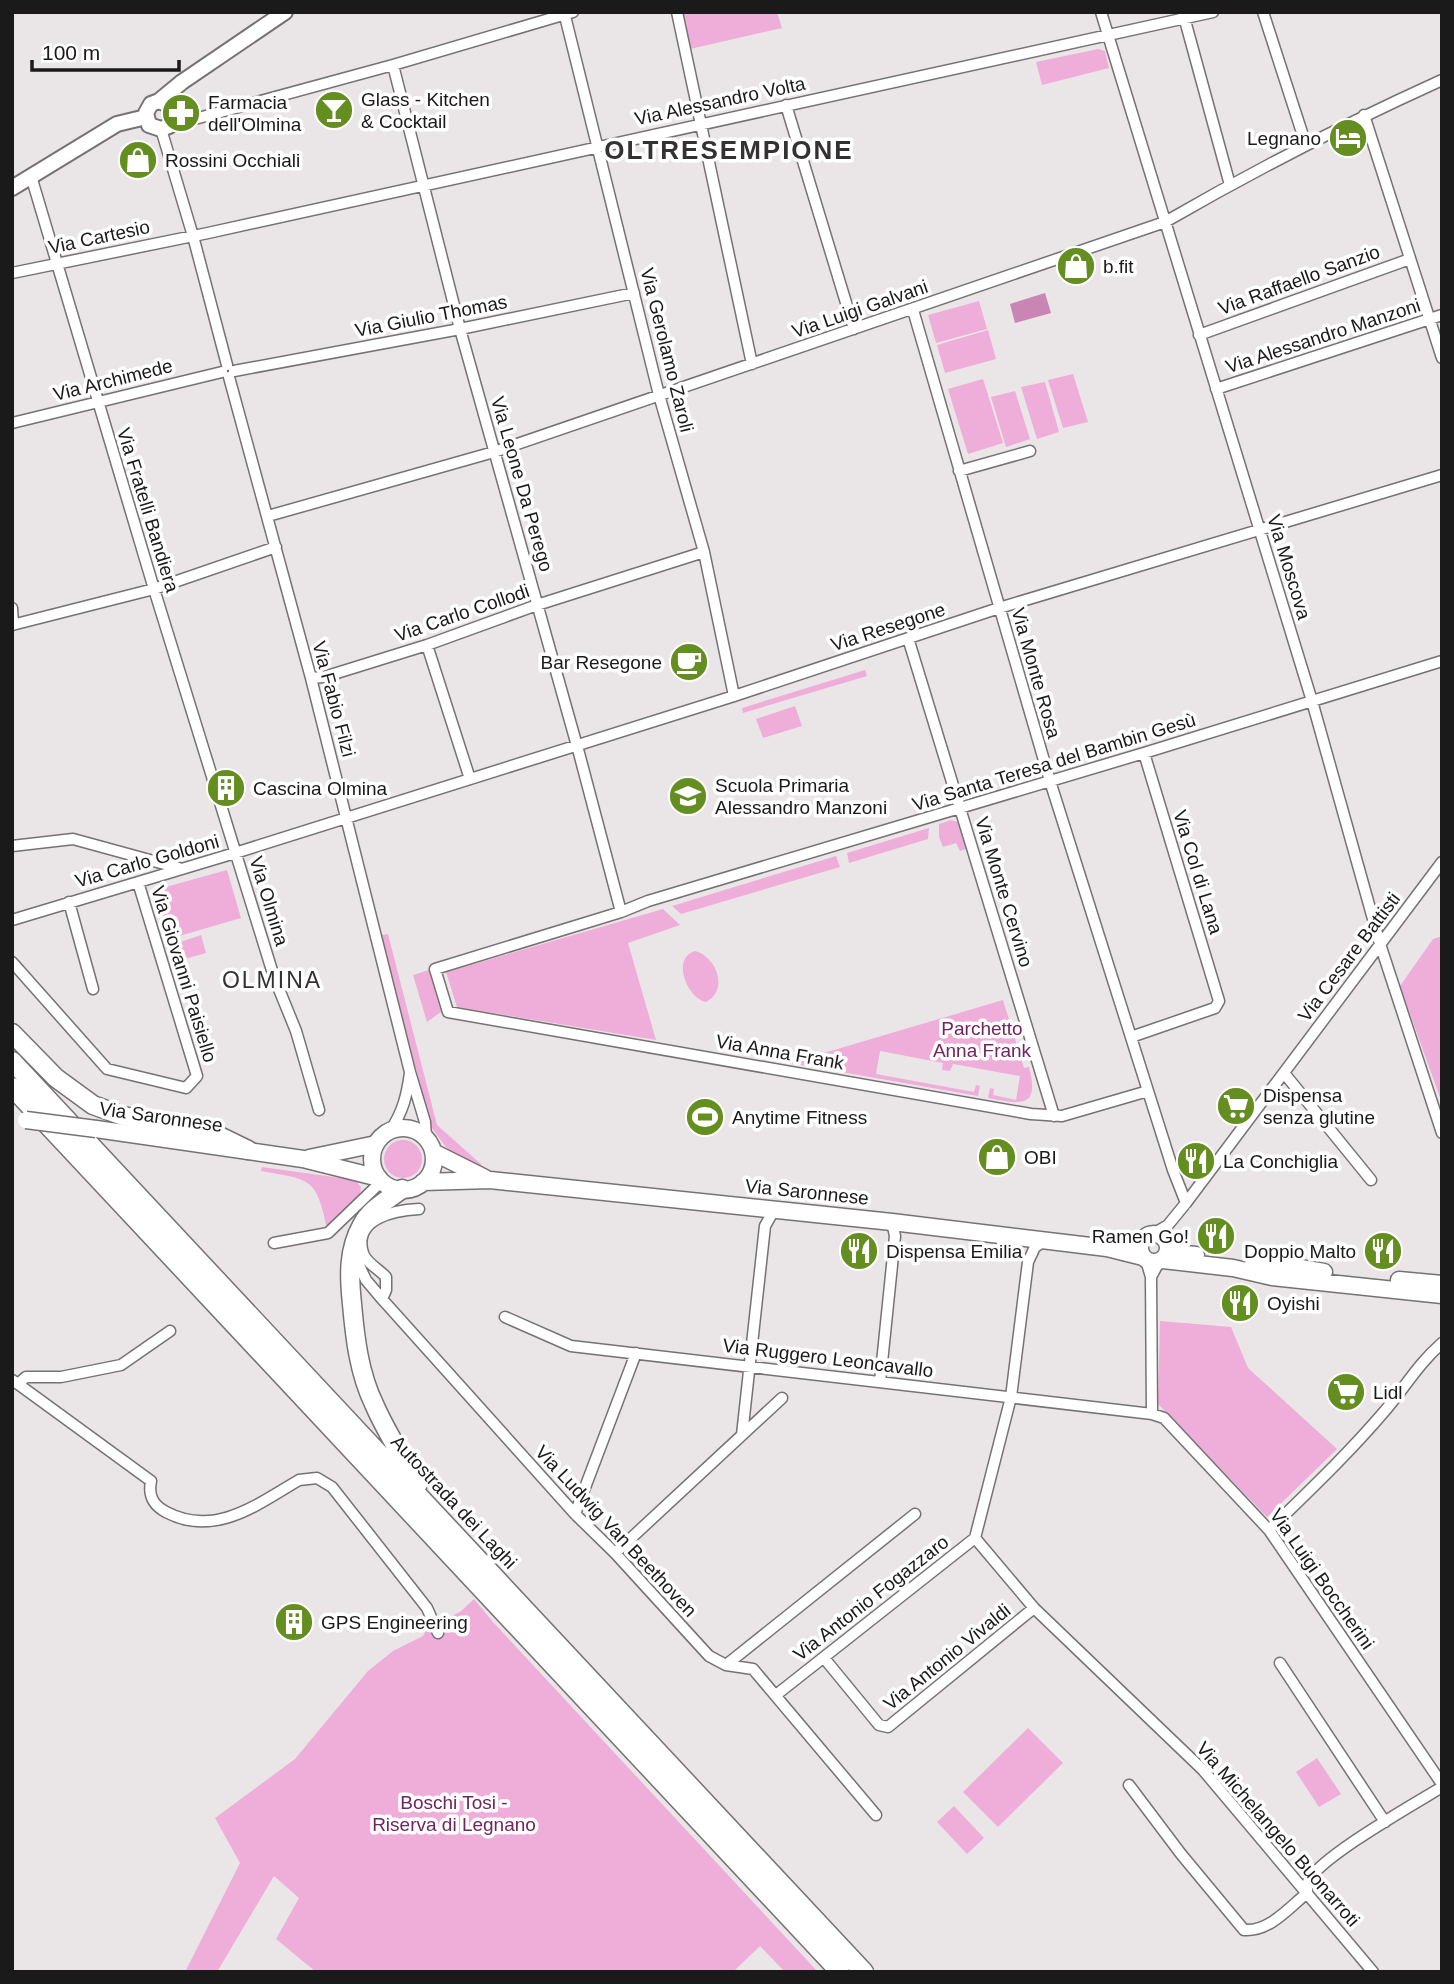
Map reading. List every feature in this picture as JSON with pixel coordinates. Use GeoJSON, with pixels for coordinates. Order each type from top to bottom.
{"type":"FeatureCollection","features":[{"type":"Feature","properties":{"kind":"highway"},"geometry":{"type":"LineString","coordinates":[[12,1034],[56,1078],[93,1105],[123,1116],[211,1132],[248,1150]]}},
{"type":"Feature","properties":{"kind":"highway","name":"Autostrada dei Laghi"},"geometry":{"type":"LineString","coordinates":[[12,1061],[864,1972]]}},
{"type":"Feature","properties":{"kind":"highway","name":"Autostrada dei Laghi"},"geometry":{"type":"LineString","coordinates":[[12,1087],[840,1972]]}},
{"type":"Feature","properties":{"kind":"highway"},"geometry":{"type":"LineString","coordinates":[[402,1189],[372,1212],[362,1224],[353,1244],[349,1278],[355,1339],[373,1402],[434,1512]]}},
{"type":"Feature","properties":{"kind":"main road","name":"Via Saronnese"},"geometry":{"type":"LineString","coordinates":[[19,1119],[303,1159],[381,1179],[394,1188],[402,1189],[416,1187],[423,1182],[490,1180],[892,1222],[1119,1250],[1156,1247],[1250,1265],[1295,1267],[1344,1275],[1442,1284]]}},
{"type":"Feature","properties":{"kind":"main road","name":"Via Saronnese"},"geometry":{"type":"LineString","coordinates":[[390,1131],[409,1129],[430,1145],[490,1180]]}},
{"type":"Feature","properties":{"kind":"main road"},"geometry":{"type":"LineString","coordinates":[[381,1179],[373,1166],[372,1157],[376,1144],[390,1131]]}},
{"type":"Feature","properties":{"kind":"main road","name":"Via Saronnese"},"geometry":{"type":"LineString","coordinates":[[303,1159],[376,1144]]}},
{"type":"Feature","properties":{"kind":"main road"},"geometry":{"type":"LineString","coordinates":[[423,1182],[432,1170],[430,1145]]}},
{"type":"Feature","properties":{"kind":"main road","name":"Via Saronnese"},"geometry":{"type":"LineString","coordinates":[[1156,1247],[1272,1277],[1442,1295]]}},
{"type":"Feature","properties":{"kind":"street"},"geometry":{"type":"LineString","coordinates":[[677,12],[752,364]]}},
{"type":"Feature","properties":{"kind":"street","name":"Via Moscova"},"geometry":{"type":"LineString","coordinates":[[1101,12],[1312,701],[1380,944],[1442,1133]]}},
{"type":"Feature","properties":{"kind":"street","name":"Via Alessandro Volta"},"geometry":{"type":"LineString","coordinates":[[193,236],[424,183],[1107,35],[1183,15],[1213,12]]}},
{"type":"Feature","properties":{"kind":"street"},"geometry":{"type":"LineString","coordinates":[[1264,12],[1307,145]]}},
{"type":"Feature","properties":{"kind":"street"},"geometry":{"type":"LineString","coordinates":[[146,117],[149,106],[283,13]]}},
{"type":"Feature","properties":{"kind":"street"},"geometry":{"type":"LineString","coordinates":[[146,117],[153,127],[165,128],[393,65],[567,13]]}},
{"type":"Feature","properties":{"kind":"street","name":"Via Gerolamo Zaroli"},"geometry":{"type":"LineString","coordinates":[[567,13],[659,396],[704,552],[734,696]]}},
{"type":"Feature","properties":{"kind":"street"},"geometry":{"type":"LineString","coordinates":[[1183,15],[1230,185]]}},
{"type":"Feature","properties":{"kind":"street","name":"Via Leone Da Perego"},"geometry":{"type":"LineString","coordinates":[[393,65],[460,329],[621,912]]}},
{"type":"Feature","properties":{"kind":"street","name":"Via Luigi Galvani"},"geometry":{"type":"LineString","coordinates":[[268,516],[494,452],[1166,222],[1230,185],[1364,115],[1442,80]]}},
{"type":"Feature","properties":{"kind":"street"},"geometry":{"type":"LineString","coordinates":[[165,128],[174,118],[174,97],[182,82]]}},
{"type":"Feature","properties":{"kind":"street"},"geometry":{"type":"LineString","coordinates":[[159,101],[167,103],[173,110]]}},
{"type":"Feature","properties":{"kind":"street"},"geometry":{"type":"LineString","coordinates":[[786,105],[854,329]]}},
{"type":"Feature","properties":{"kind":"street"},"geometry":{"type":"LineString","coordinates":[[1364,115],[1442,358]]}},
{"type":"Feature","properties":{"kind":"street"},"geometry":{"type":"LineString","coordinates":[[12,188],[117,124],[146,117]]}},
{"type":"Feature","properties":{"kind":"street","name":"Via Fabio Filzi"},"geometry":{"type":"LineString","coordinates":[[165,128],[311,678],[430,1145]]}},
{"type":"Feature","properties":{"kind":"street","name":"Via Fratelli Bandiera"},"geometry":{"type":"LineString","coordinates":[[31,176],[235,853]]}},
{"type":"Feature","properties":{"kind":"street","name":"Via Cartesio"},"geometry":{"type":"LineString","coordinates":[[12,273],[193,236]]}},
{"type":"Feature","properties":{"kind":"street","name":"Via Raffaello Sanzio"},"geometry":{"type":"LineString","coordinates":[[1199,335],[1410,259]]}},
{"type":"Feature","properties":{"kind":"street","name":"Via Giulio Thomas"},"geometry":{"type":"LineString","coordinates":[[228,371],[460,329],[634,293]]}},
{"type":"Feature","properties":{"kind":"street","name":"Via Monte Rosa"},"geometry":{"type":"LineString","coordinates":[[913,310],[1050,781],[1173,1170],[1186,1203]]}},
{"type":"Feature","properties":{"kind":"street","name":"Via Alessandro Manzoni"},"geometry":{"type":"LineString","coordinates":[[1216,389],[1442,315]]}},
{"type":"Feature","properties":{"kind":"street","name":"Via Archimede"},"geometry":{"type":"LineString","coordinates":[[12,423],[228,371]]}},
{"type":"Feature","properties":{"kind":"street"},"geometry":{"type":"LineString","coordinates":[[958,471],[1030,451]]}},
{"type":"Feature","properties":{"kind":"street","name":"Via Resegone"},"geometry":{"type":"LineString","coordinates":[[346,817],[734,696],[999,608],[1442,475]]}},
{"type":"Feature","properties":{"kind":"street"},"geometry":{"type":"LineString","coordinates":[[12,608],[13,625],[154,589],[276,547]]}},
{"type":"Feature","properties":{"kind":"street","name":"Via Carlo Collodi"},"geometry":{"type":"LineString","coordinates":[[311,678],[324,677],[427,645],[704,552]]}},
{"type":"Feature","properties":{"kind":"street","name":"Via Monte Cervino"},"geometry":{"type":"LineString","coordinates":[[908,638],[1054,1116]]}},
{"type":"Feature","properties":{"kind":"street"},"geometry":{"type":"LineString","coordinates":[[427,645],[470,779]]}},
{"type":"Feature","properties":{"kind":"street","name":"Via Santa Teresa del Bambin Gesù"},"geometry":{"type":"LineString","coordinates":[[435,970],[621,912],[648,901],[1442,661]]}},
{"type":"Feature","properties":{"kind":"street","name":"Via Col di Lana"},"geometry":{"type":"LineString","coordinates":[[1131,1037],[1215,1008],[1219,1001],[1144,753]]}},
{"type":"Feature","properties":{"kind":"street","name":"Via Olmina"},"geometry":{"type":"LineString","coordinates":[[319,1110],[296,1031],[274,976],[235,853],[346,817]]}},
{"type":"Feature","properties":{"kind":"street"},"geometry":{"type":"LineString","coordinates":[[12,846],[73,839],[180,868]]}},
{"type":"Feature","properties":{"kind":"street","name":"Via Carlo Goldoni"},"geometry":{"type":"LineString","coordinates":[[12,920],[235,853]]}},
{"type":"Feature","properties":{"kind":"street","name":"Via Cesare Battisti"},"geometry":{"type":"LineString","coordinates":[[1156,1247],[1186,1203],[1442,862]]}},
{"type":"Feature","properties":{"kind":"street","name":"Via Giovanni Paisiello"},"geometry":{"type":"LineString","coordinates":[[12,962],[107,1069],[186,1088],[197,1076],[138,882]]}},
{"type":"Feature","properties":{"kind":"street","name":"Via Carlo Goldoni"},"geometry":{"type":"LineString","coordinates":[[69,902],[93,989]]}},
{"type":"Feature","properties":{"kind":"street","name":"Via Anna Frank"},"geometry":{"type":"LineString","coordinates":[[435,970],[448,1012],[1031,1114],[1071,1114],[1149,1091]]}},
{"type":"Feature","properties":{"kind":"street","name":"Via Fabio Filzi"},"geometry":{"type":"LineString","coordinates":[[390,1131],[407,1098],[410,1072]]}},
{"type":"Feature","properties":{"kind":"street"},"geometry":{"type":"LineString","coordinates":[[1284,1073],[1371,1180]]}},
{"type":"Feature","properties":{"kind":"street"},"geometry":{"type":"LineString","coordinates":[[274,1243],[328,1233],[381,1179]]}},
{"type":"Feature","properties":{"kind":"street"},"geometry":{"type":"LineString","coordinates":[[382,1299],[386,1290],[386,1277],[363,1252],[362,1241],[366,1230],[378,1217],[394,1211],[419,1209]]}},
{"type":"Feature","properties":{"kind":"street"},"geometry":{"type":"LineString","coordinates":[[742,1435],[765,1226],[774,1210]]}},
{"type":"Feature","properties":{"kind":"street"},"geometry":{"type":"LineString","coordinates":[[880,1382],[895,1236],[892,1222]]}},
{"type":"Feature","properties":{"kind":"street","name":"Via Antonio Fogazzaro"},"geometry":{"type":"LineString","coordinates":[[776,1695],[975,1538],[1011,1397],[1028,1262],[1035,1248],[1044,1241]]}},
{"type":"Feature","properties":{"kind":"street","name":"Via Ludwig Van Beethoven"},"geometry":{"type":"LineString","coordinates":[[353,1244],[355,1259],[366,1280],[575,1514],[615,1553],[709,1656],[726,1665],[753,1669],[876,1815]]}},
{"type":"Feature","properties":{"kind":"street"},"geometry":{"type":"LineString","coordinates":[[1152,1413],[1151,1277],[1156,1247]]}},
{"type":"Feature","properties":{"kind":"street","name":"Via Ruggero Leoncavallo"},"geometry":{"type":"LineString","coordinates":[[505,1317],[571,1346],[1152,1413]]}},
{"type":"Feature","properties":{"kind":"street"},"geometry":{"type":"LineString","coordinates":[[170,1331],[121,1365],[61,1377],[26,1377],[15,1382],[151,1481],[149,1492],[157,1507],[170,1514],[193,1521],[216,1522],[236,1516],[299,1480],[322,1480],[345,1502],[427,1608],[438,1633]]}},
{"type":"Feature","properties":{"kind":"street"},"geometry":{"type":"LineString","coordinates":[[1269,1530],[1343,1457],[1385,1411],[1413,1372],[1442,1343]]}},
{"type":"Feature","properties":{"kind":"street"},"geometry":{"type":"LineString","coordinates":[[575,1514],[636,1353]]}},
{"type":"Feature","properties":{"kind":"street"},"geometry":{"type":"LineString","coordinates":[[615,1553],[782,1398]]}},
{"type":"Feature","properties":{"kind":"street","name":"Via Luigi Boccherini"},"geometry":{"type":"LineString","coordinates":[[1152,1413],[1164,1418],[1174,1427],[1269,1530],[1442,1785]]}},
{"type":"Feature","properties":{"kind":"street"},"geometry":{"type":"LineString","coordinates":[[726,1665],[915,1514]]}},
{"type":"Feature","properties":{"kind":"street","name":"Via Michelangelo Buonarroti"},"geometry":{"type":"LineString","coordinates":[[975,1538],[1034,1608],[1203,1770],[1374,1972]]}},
{"type":"Feature","properties":{"kind":"street","name":"Via Antonio Vivaldi"},"geometry":{"type":"LineString","coordinates":[[824,1658],[879,1725],[888,1727],[1034,1608]]}},
{"type":"Feature","properties":{"kind":"street"},"geometry":{"type":"LineString","coordinates":[[1280,1663],[1385,1822]]}},
{"type":"Feature","properties":{"kind":"street"},"geometry":{"type":"LineString","coordinates":[[1129,1785],[1181,1854],[1244,1930],[1251,1930],[1270,1923],[1307,1893],[1307,1884],[1312,1876],[1345,1848],[1442,1785]]}},
{"type":"Feature","properties":{"kind":"green space"},"geometry":{"type":"Polygon","coordinates":[[[683,12],[777,12],[782,28],[690,49],[683,12]]]}},
{"type":"Feature","properties":{"kind":"green space"},"geometry":{"type":"Polygon","coordinates":[[[1098,49],[1105,51],[1109,68],[1042,85],[1036,62],[1098,49]]]}},
{"type":"Feature","properties":{"kind":"green space"},"geometry":{"type":"Polygon","coordinates":[[[979,301],[987,329],[936,343],[928,315],[979,301]]]}},
{"type":"Feature","properties":{"kind":"green space"},"geometry":{"type":"Polygon","coordinates":[[[988,330],[996,359],[945,373],[937,345],[988,330]]]}},
{"type":"Feature","properties":{"kind":"green space"},"geometry":{"type":"Polygon","coordinates":[[[1073,374],[1088,422],[1063,428],[1048,380],[1073,374]]]}},
{"type":"Feature","properties":{"kind":"green space"},"geometry":{"type":"Polygon","coordinates":[[[983,379],[1003,443],[968,454],[948,389],[983,379]]]}},
{"type":"Feature","properties":{"kind":"green space"},"geometry":{"type":"Polygon","coordinates":[[[1045,382],[1059,432],[1037,439],[1021,387],[1045,382]]]}},
{"type":"Feature","properties":{"kind":"green space"},"geometry":{"type":"Polygon","coordinates":[[[1015,391],[1030,439],[1006,447],[991,397],[1015,391]]]}},
{"type":"Feature","properties":{"kind":"green space"},"geometry":{"type":"Polygon","coordinates":[[[865,670],[867,676],[743,713],[742,708],[865,670]]]}},
{"type":"Feature","properties":{"kind":"green space"},"geometry":{"type":"Polygon","coordinates":[[[795,706],[802,726],[763,738],[756,719],[795,706]]]}},
{"type":"Feature","properties":{"kind":"green space"},"geometry":{"type":"Polygon","coordinates":[[[951,820],[961,823],[969,848],[960,851],[956,843],[943,847],[939,837],[939,824],[951,820]]]}},
{"type":"Feature","properties":{"kind":"green space"},"geometry":{"type":"Polygon","coordinates":[[[929,828],[928,839],[849,863],[847,853],[929,828]]]}},
{"type":"Feature","properties":{"kind":"green space"},"geometry":{"type":"Polygon","coordinates":[[[836,856],[840,867],[681,914],[672,906],[836,856]]]}},
{"type":"Feature","properties":{"kind":"green space"},"geometry":{"type":"Polygon","coordinates":[[[227,870],[241,918],[169,939],[155,890],[227,870]]]}},
{"type":"Feature","properties":{"kind":"green space"},"geometry":{"type":"Polygon","coordinates":[[[663,909],[680,925],[628,943],[656,1040],[457,1007],[446,972],[663,909]]]}},
{"type":"Feature","properties":{"kind":"green space"},"geometry":{"type":"Polygon","coordinates":[[[388,934],[437,1125],[482,1165],[468,1165],[446,1147],[431,1127],[381,935],[388,934]]]}},
{"type":"Feature","properties":{"kind":"green space"},"geometry":{"type":"Polygon","coordinates":[[[201,935],[206,953],[174,962],[169,946],[201,935]]]}},
{"type":"Feature","properties":{"kind":"green space"},"geometry":{"type":"Polygon","coordinates":[[[1442,936],[1442,1103],[1400,986],[1433,939],[1442,936]]]}},
{"type":"Feature","properties":{"kind":"green space"},"geometry":{"type":"Polygon","coordinates":[[[695,951],[709,960],[717,974],[717,990],[706,1002],[693,993],[684,978],[684,961],[695,951]]]}},
{"type":"Feature","properties":{"kind":"green space"},"geometry":{"type":"Polygon","coordinates":[[[429,970],[441,1012],[427,1022],[413,975],[429,970]]]}},
{"type":"Feature","properties":{"kind":"green space","name":"Parchetto Anna Frank"},"geometry":{"type":"Polygon","coordinates":[[[1003,1000],[1024,1068],[1029,1067],[1032,1090],[1030,1097],[1025,1100],[1010,1102],[988,1098],[990,1088],[994,1089],[993,1095],[1016,1100],[1020,1076],[953,1064],[950,1071],[942,1070],[943,1063],[880,1051],[876,1074],[974,1092],[976,1085],[980,1086],[978,1096],[790,1063],[1003,1000]]]}},
{"type":"Feature","properties":{"kind":"green space"},"geometry":{"type":"Polygon","coordinates":[[[403,1140],[417,1145],[422,1159],[417,1173],[403,1178],[389,1173],[384,1159],[389,1145],[403,1140]]]}},
{"type":"Feature","properties":{"kind":"green space"},"geometry":{"type":"Polygon","coordinates":[[[262,1167],[355,1180],[361,1187],[360,1196],[327,1228],[319,1198],[308,1183],[290,1176],[261,1171],[262,1167]]]}},
{"type":"Feature","properties":{"kind":"green space"},"geometry":{"type":"Polygon","coordinates":[[[1160,1321],[1231,1327],[1248,1368],[1337,1449],[1267,1517],[1158,1404],[1160,1321]]]}},
{"type":"Feature","properties":{"kind":"green space","name":"Boschi Tosi - Riserva di Legnano"},"geometry":{"type":"Polygon","coordinates":[[[474,1599],[818,1972],[785,1972],[760,1946],[733,1972],[316,1972],[276,1939],[299,1898],[274,1876],[217,1972],[185,1972],[240,1863],[215,1818],[295,1759],[368,1671],[393,1651],[423,1636],[428,1627],[460,1612],[474,1599]]]}},
{"type":"Feature","properties":{"kind":"green space"},"geometry":{"type":"Polygon","coordinates":[[[1028,1728],[1063,1763],[998,1827],[963,1792],[1028,1728]]]}},
{"type":"Feature","properties":{"kind":"green space"},"geometry":{"type":"Polygon","coordinates":[[[1317,1758],[1341,1794],[1319,1807],[1296,1772],[1317,1758]]]}},
{"type":"Feature","properties":{"kind":"green space"},"geometry":{"type":"Polygon","coordinates":[[[954,1806],[984,1838],[967,1854],[937,1822],[954,1806]]]}},
{"type":"Feature","properties":{"kind":"shaded area"},"geometry":{"type":"Polygon","coordinates":[[[1045,293],[1051,313],[1015,323],[1010,304],[1045,293]]]}},
{"type":"Feature","properties":{"kind":"place","name":"Glass - Kitchen & Cocktail"},"geometry":{"type":"Point","coordinates":[334,110]}},
{"type":"Feature","properties":{"kind":"place","name":"Farmacia dell'Olmina"},"geometry":{"type":"Point","coordinates":[181,113]}},
{"type":"Feature","properties":{"kind":"place","name":"Legnano"},"geometry":{"type":"Point","coordinates":[1348,138]}},
{"type":"Feature","properties":{"kind":"place","name":"Rossini Occhiali"},"geometry":{"type":"Point","coordinates":[138,160]}},
{"type":"Feature","properties":{"kind":"place","name":"b.fit"},"geometry":{"type":"Point","coordinates":[1076,266]}},
{"type":"Feature","properties":{"kind":"place","name":"Bar Resegone"},"geometry":{"type":"Point","coordinates":[689,662]}},
{"type":"Feature","properties":{"kind":"place","name":"Cascina Olmina"},"geometry":{"type":"Point","coordinates":[226,788]}},
{"type":"Feature","properties":{"kind":"place","name":"Scuola Primaria Alessandro Manzoni"},"geometry":{"type":"Point","coordinates":[688,796]}},
{"type":"Feature","properties":{"kind":"place","name":"Dispensa senza glutine"},"geometry":{"type":"Point","coordinates":[1236,1106]}},
{"type":"Feature","properties":{"kind":"place","name":"Anytime Fitness"},"geometry":{"type":"Point","coordinates":[705,1117]}},
{"type":"Feature","properties":{"kind":"place","name":"OBI"},"geometry":{"type":"Point","coordinates":[997,1157]}},
{"type":"Feature","properties":{"kind":"place","name":"La Conchiglia"},"geometry":{"type":"Point","coordinates":[1196,1161]}},
{"type":"Feature","properties":{"kind":"place","name":"Ramen Go!"},"geometry":{"type":"Point","coordinates":[1216,1236]}},
{"type":"Feature","properties":{"kind":"place","name":"Dispensa Emilia"},"geometry":{"type":"Point","coordinates":[859,1251]}},
{"type":"Feature","properties":{"kind":"place","name":"Doppio Malto"},"geometry":{"type":"Point","coordinates":[1383,1251]}},
{"type":"Feature","properties":{"kind":"place","name":"Oyishi"},"geometry":{"type":"Point","coordinates":[1240,1303]}},
{"type":"Feature","properties":{"kind":"place","name":"Lidl"},"geometry":{"type":"Point","coordinates":[1346,1392]}},
{"type":"Feature","properties":{"kind":"place","name":"GPS Engineering"},"geometry":{"type":"Point","coordinates":[294,1622]}},
{"type":"Feature","properties":{"kind":"district","name":"OLTRESEMPIONE"},"geometry":{"type":"Point","coordinates":[729,150]}},
{"type":"Feature","properties":{"kind":"district","name":"OLMINA"},"geometry":{"type":"Point","coordinates":[272,980]}}]}
